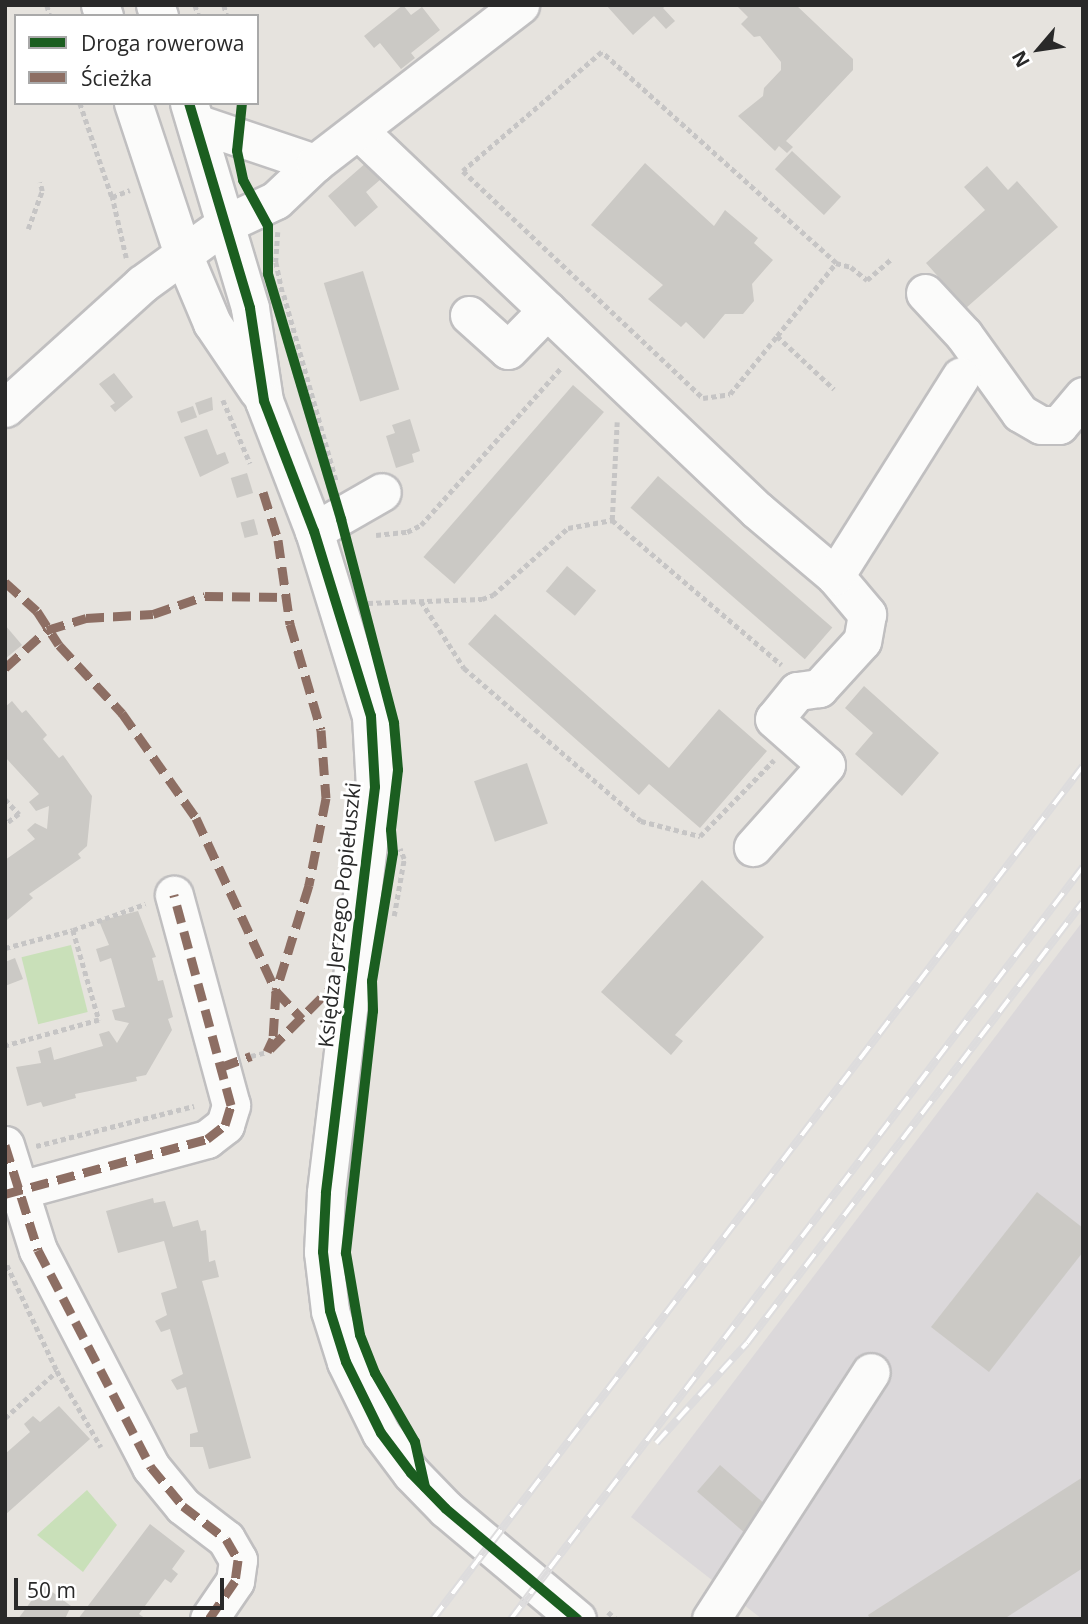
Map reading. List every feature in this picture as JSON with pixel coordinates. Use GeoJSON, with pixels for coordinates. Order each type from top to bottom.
{"type":"FeatureCollection","features":[{"type":"Feature","properties":{"kind":"street"},"geometry":{"type":"LineString","coordinates":[[5,408],[142,284],[225,224],[258,211],[315,163],[359,132],[520,5]]}},
{"type":"Feature","properties":{"kind":"street","name":"Księdza Jerzego Popiełuszki"},"geometry":{"type":"LineString","coordinates":[[134,105],[183,254],[212,323],[264,401],[333,529],[371,716],[375,787],[326,1193],[323,1252],[330,1311],[346,1362],[381,1433],[411,1473],[446,1510],[577,1619]]}},
{"type":"Feature","properties":{"kind":"street"},"geometry":{"type":"LineString","coordinates":[[192,113],[315,163]]}},
{"type":"Feature","properties":{"kind":"street","name":"Księdza Jerzego Popiełuszki"},"geometry":{"type":"LineString","coordinates":[[192,113],[250,308],[264,401]]}},
{"type":"Feature","properties":{"kind":"street"},"geometry":{"type":"LineString","coordinates":[[359,132],[757,510],[835,576],[867,614],[862,641],[819,688],[797,691],[774,719],[826,765],[752,846]]}},
{"type":"Feature","properties":{"kind":"street"},"geometry":{"type":"LineString","coordinates":[[225,224],[248,192],[315,163]]}},
{"type":"Feature","properties":{"kind":"street"},"geometry":{"type":"LineString","coordinates":[[925,293],[964,335],[1020,413],[1041,425],[1059,425],[1083,396]]}},
{"type":"Feature","properties":{"kind":"street"},"geometry":{"type":"LineString","coordinates":[[469,315],[508,350],[547,310]]}},
{"type":"Feature","properties":{"kind":"street"},"geometry":{"type":"LineString","coordinates":[[835,576],[961,376]]}},
{"type":"Feature","properties":{"kind":"street"},"geometry":{"type":"LineString","coordinates":[[333,529],[382,492]]}},
{"type":"Feature","properties":{"kind":"street"},"geometry":{"type":"LineString","coordinates":[[11,1192],[206,1139],[225,1125],[229,1097],[174,895]]}},
{"type":"Feature","properties":{"kind":"street"},"geometry":{"type":"LineString","coordinates":[[6,1149],[11,1192],[38,1250],[152,1467],[184,1506],[226,1539],[238,1560],[235,1581],[209,1619]]}},
{"type":"Feature","properties":{"kind":"street"},"geometry":{"type":"LineString","coordinates":[[711,1619],[871,1372]]}},
{"type":"Feature","properties":{"kind":"path"},"geometry":{"type":"LineString","coordinates":[[836,263],[730,394],[703,398],[463,172],[602,52],[836,263],[851,267],[867,280],[892,258]]}},
{"type":"Feature","properties":{"kind":"path"},"geometry":{"type":"LineString","coordinates":[[81,105],[112,197]]}},
{"type":"Feature","properties":{"kind":"path"},"geometry":{"type":"LineString","coordinates":[[28,229],[42,191],[40,182]]}},
{"type":"Feature","properties":{"kind":"path"},"geometry":{"type":"LineString","coordinates":[[258,211],[268,226],[268,274],[333,529],[407,532],[421,525],[583,344]]}},
{"type":"Feature","properties":{"kind":"path"},"geometry":{"type":"LineString","coordinates":[[776,336],[834,389]]}},
{"type":"Feature","properties":{"kind":"path"},"geometry":{"type":"LineString","coordinates":[[612,520],[620,379]]}},
{"type":"Feature","properties":{"kind":"path"},"geometry":{"type":"LineString","coordinates":[[220,393],[253,468]]}},
{"type":"Feature","properties":{"kind":"path"},"geometry":{"type":"LineString","coordinates":[[359,590],[365,608],[493,595],[568,528],[612,520]]}},
{"type":"Feature","properties":{"kind":"path"},"geometry":{"type":"LineString","coordinates":[[612,520],[807,689]]}},
{"type":"Feature","properties":{"kind":"path"},"geometry":{"type":"LineString","coordinates":[[421,601],[464,668],[642,821],[700,836],[796,737]]}},
{"type":"Feature","properties":{"kind":"path"},"geometry":{"type":"LineString","coordinates":[[5,799],[19,814],[5,825]]}},
{"type":"Feature","properties":{"kind":"path"},"geometry":{"type":"LineString","coordinates":[[382,927],[393,853],[391,837]]}},
{"type":"Feature","properties":{"kind":"path"},"geometry":{"type":"LineString","coordinates":[[5,948],[74,930],[174,895]]}},
{"type":"Feature","properties":{"kind":"path"},"geometry":{"type":"LineString","coordinates":[[5,1046],[99,1020],[74,930]]}},
{"type":"Feature","properties":{"kind":"path"},"geometry":{"type":"LineString","coordinates":[[251,1056],[267,1052]]}},
{"type":"Feature","properties":{"kind":"path"},"geometry":{"type":"LineString","coordinates":[[6,1149],[229,1097]]}},
{"type":"Feature","properties":{"kind":"path"},"geometry":{"type":"LineString","coordinates":[[5,1418],[57,1371]]}},
{"type":"Feature","properties":{"kind":"shaded area"},"geometry":{"type":"Polygon","coordinates":[[[1083,921],[1083,1619],[762,1619],[631,1517],[1083,921]]]}},
{"type":"Feature","properties":{"kind":"green space"},"geometry":{"type":"Polygon","coordinates":[[[71,945],[88,1012],[38,1024],[22,957],[71,945]]]}},
{"type":"Feature","properties":{"kind":"green space"},"geometry":{"type":"Polygon","coordinates":[[[87,1490],[117,1525],[83,1572],[37,1535],[87,1490]]]}},
{"type":"Feature","properties":{"kind":"building"},"geometry":{"type":"Polygon","coordinates":[[[403,5],[411,15],[422,7],[440,30],[411,53],[415,58],[401,69],[380,43],[374,48],[364,36],[403,5]]]}},
{"type":"Feature","properties":{"kind":"building"},"geometry":{"type":"Polygon","coordinates":[[[606,5],[667,5],[663,8],[675,21],[666,29],[654,16],[633,35],[606,5]]]}},
{"type":"Feature","properties":{"kind":"building"},"geometry":{"type":"Polygon","coordinates":[[[736,5],[796,5],[853,59],[853,70],[786,141],[793,147],[787,153],[779,146],[775,151],[738,116],[763,96],[764,88],[781,70],[781,62],[760,36],[754,37],[741,24],[748,17],[736,5]]]}},
{"type":"Feature","properties":{"kind":"building"},"geometry":{"type":"Polygon","coordinates":[[[792,151],[841,197],[824,215],[775,169],[792,151]]]}},
{"type":"Feature","properties":{"kind":"building"},"geometry":{"type":"Polygon","coordinates":[[[367,162],[381,179],[366,192],[378,207],[355,227],[328,196],[367,162]]]}},
{"type":"Feature","properties":{"kind":"building"},"geometry":{"type":"Polygon","coordinates":[[[645,163],[714,226],[725,210],[758,238],[754,243],[773,260],[752,284],[754,301],[743,314],[725,314],[704,339],[686,322],[681,327],[648,299],[663,285],[591,225],[645,163]]]}},
{"type":"Feature","properties":{"kind":"building"},"geometry":{"type":"Polygon","coordinates":[[[987,166],[1008,190],[1017,181],[1058,227],[966,308],[926,263],[985,210],[964,187],[987,166]]]}},
{"type":"Feature","properties":{"kind":"building"},"geometry":{"type":"Polygon","coordinates":[[[363,271],[399,390],[360,402],[324,283],[363,271]]]}},
{"type":"Feature","properties":{"kind":"building"},"geometry":{"type":"Polygon","coordinates":[[[114,373],[133,397],[115,412],[110,406],[115,403],[99,384],[114,373]]]}},
{"type":"Feature","properties":{"kind":"building"},"geometry":{"type":"Polygon","coordinates":[[[573,385],[604,412],[454,584],[423,557],[573,385]]]}},
{"type":"Feature","properties":{"kind":"building"},"geometry":{"type":"Polygon","coordinates":[[[212,397],[213,410],[199,415],[195,403],[212,397]]]}},
{"type":"Feature","properties":{"kind":"building"},"geometry":{"type":"Polygon","coordinates":[[[193,406],[197,417],[181,423],[177,412],[193,406]]]}},
{"type":"Feature","properties":{"kind":"building"},"geometry":{"type":"Polygon","coordinates":[[[410,419],[420,451],[412,454],[414,462],[396,468],[386,436],[395,433],[392,425],[410,419]]]}},
{"type":"Feature","properties":{"kind":"building"},"geometry":{"type":"Polygon","coordinates":[[[207,429],[217,455],[225,452],[229,463],[200,477],[184,437],[207,429]]]}},
{"type":"Feature","properties":{"kind":"building"},"geometry":{"type":"Polygon","coordinates":[[[247,473],[253,493],[237,498],[231,478],[247,473]]]}},
{"type":"Feature","properties":{"kind":"building"},"geometry":{"type":"Polygon","coordinates":[[[658,476],[832,628],[805,659],[630,508],[658,476]]]}},
{"type":"Feature","properties":{"kind":"building"},"geometry":{"type":"Polygon","coordinates":[[[254,519],[258,534],[245,538],[240,523],[254,519]]]}},
{"type":"Feature","properties":{"kind":"building"},"geometry":{"type":"Polygon","coordinates":[[[567,566],[596,590],[575,616],[546,591],[567,566]]]}},
{"type":"Feature","properties":{"kind":"building"},"geometry":{"type":"Polygon","coordinates":[[[495,614],[669,768],[719,709],[767,751],[700,828],[649,784],[639,795],[468,644],[495,614]]]}},
{"type":"Feature","properties":{"kind":"building"},"geometry":{"type":"Polygon","coordinates":[[[5,625],[22,645],[5,659],[5,625]]]}},
{"type":"Feature","properties":{"kind":"building"},"geometry":{"type":"Polygon","coordinates":[[[864,686],[939,753],[902,796],[855,754],[873,733],[845,708],[864,686]]]}},
{"type":"Feature","properties":{"kind":"building"},"geometry":{"type":"Polygon","coordinates":[[[12,701],[22,713],[26,710],[47,735],[43,739],[59,758],[63,755],[92,796],[87,846],[78,854],[81,858],[29,894],[33,898],[7,920],[5,860],[35,839],[27,830],[35,823],[47,829],[49,806],[36,811],[29,802],[39,794],[5,757],[5,707],[12,701]]]}},
{"type":"Feature","properties":{"kind":"building"},"geometry":{"type":"Polygon","coordinates":[[[527,763],[548,824],[495,842],[474,781],[527,763]]]}},
{"type":"Feature","properties":{"kind":"building"},"geometry":{"type":"Polygon","coordinates":[[[702,880],[764,937],[675,1035],[683,1041],[671,1055],[601,992],[702,880]]]}},
{"type":"Feature","properties":{"kind":"building"},"geometry":{"type":"Polygon","coordinates":[[[138,911],[156,957],[152,958],[158,981],[163,980],[173,1017],[168,1019],[172,1030],[146,1075],[136,1077],[137,1081],[75,1094],[76,1098],[43,1107],[41,1102],[27,1106],[16,1067],[41,1063],[38,1051],[51,1047],[54,1060],[103,1046],[99,1034],[109,1031],[117,1043],[129,1023],[115,1020],[112,1010],[125,1007],[111,958],[100,962],[96,949],[109,945],[99,921],[138,911]]]}},
{"type":"Feature","properties":{"kind":"building"},"geometry":{"type":"Polygon","coordinates":[[[15,958],[23,979],[5,986],[5,962],[15,958]]]}},
{"type":"Feature","properties":{"kind":"building"},"geometry":{"type":"Polygon","coordinates":[[[1037,1192],[1083,1228],[1083,1252],[989,1372],[931,1327],[1037,1192]]]}},
{"type":"Feature","properties":{"kind":"building"},"geometry":{"type":"Polygon","coordinates":[[[153,1198],[154,1203],[165,1201],[173,1227],[198,1220],[201,1231],[206,1230],[209,1262],[215,1260],[219,1277],[202,1281],[251,1458],[209,1469],[203,1447],[190,1447],[190,1434],[198,1432],[186,1387],[177,1390],[171,1380],[183,1374],[170,1329],[161,1332],[155,1321],[167,1315],[161,1293],[177,1288],[164,1241],[118,1253],[106,1211],[153,1198]]]}},
{"type":"Feature","properties":{"kind":"building"},"geometry":{"type":"Polygon","coordinates":[[[59,1406],[90,1439],[5,1515],[5,1454],[30,1432],[24,1424],[33,1416],[40,1422],[59,1406]]]}},
{"type":"Feature","properties":{"kind":"building"},"geometry":{"type":"Polygon","coordinates":[[[720,1465],[772,1510],[749,1537],[697,1491],[720,1465]]]}},
{"type":"Feature","properties":{"kind":"building"},"geometry":{"type":"Polygon","coordinates":[[[1083,1477],[1083,1568],[1004,1619],[870,1619],[868,1615],[1083,1477]]]}},
{"type":"Feature","properties":{"kind":"building"},"geometry":{"type":"Polygon","coordinates":[[[150,1524],[185,1551],[172,1569],[178,1574],[171,1583],[165,1579],[139,1614],[146,1619],[78,1619],[150,1524]]]}},
{"type":"Feature","properties":{"kind":"building"},"geometry":{"type":"Polygon","coordinates":[[[43,1585],[71,1606],[65,1619],[18,1619],[43,1585]]]}},
{"type":"Feature","properties":{"kind":"railway"},"geometry":{"type":"LineString","coordinates":[[433,1619],[1083,766]]}},
{"type":"Feature","properties":{"kind":"railway"},"geometry":{"type":"LineString","coordinates":[[511,1619],[1083,867]]}},
{"type":"Feature","properties":{"kind":"railway"},"geometry":{"type":"LineString","coordinates":[[656,1443],[747,1343],[1083,902]]}},
{"type":"Feature","properties":{"kind":"marked path"},"geometry":{"type":"LineString","coordinates":[[263,492],[278,540],[290,624],[321,730],[326,798],[309,885],[276,991],[273,1039],[267,1052]]}},
{"type":"Feature","properties":{"kind":"marked path"},"geometry":{"type":"LineString","coordinates":[[5,582],[37,611],[59,645],[122,713],[196,818],[276,991],[302,1019]]}},
{"type":"Feature","properties":{"kind":"marked path"},"geometry":{"type":"LineString","coordinates":[[5,668],[47,630],[86,618],[153,614],[205,596],[286,597]]}},
{"type":"Feature","properties":{"kind":"marked path"},"geometry":{"type":"LineString","coordinates":[[5,1194],[207,1139],[225,1125],[231,1105],[174,895]]}},
{"type":"Feature","properties":{"kind":"marked path"},"geometry":{"type":"LineString","coordinates":[[270,1049],[330,989]]}},
{"type":"Feature","properties":{"kind":"marked path"},"geometry":{"type":"LineString","coordinates":[[221,1067],[251,1056]]}},
{"type":"Feature","properties":{"kind":"marked path"},"geometry":{"type":"LineString","coordinates":[[5,1145],[38,1250],[151,1467],[183,1506],[226,1539],[238,1560],[235,1581],[209,1619]]}},
{"type":"Feature","properties":{"kind":"cycle path"},"geometry":{"type":"LineString","coordinates":[[190,105],[250,308],[264,401],[314,531],[371,716],[375,787],[326,1193],[323,1252],[330,1311],[346,1362],[381,1433],[411,1473],[446,1509],[577,1619]]}},
{"type":"Feature","properties":{"kind":"cycle path"},"geometry":{"type":"LineString","coordinates":[[242,105],[237,151],[243,180],[268,226],[268,274],[341,519],[394,723],[398,770],[391,830],[393,853],[372,981],[373,1011],[346,1253],[360,1335],[375,1373],[415,1442],[425,1487]]}}]}
